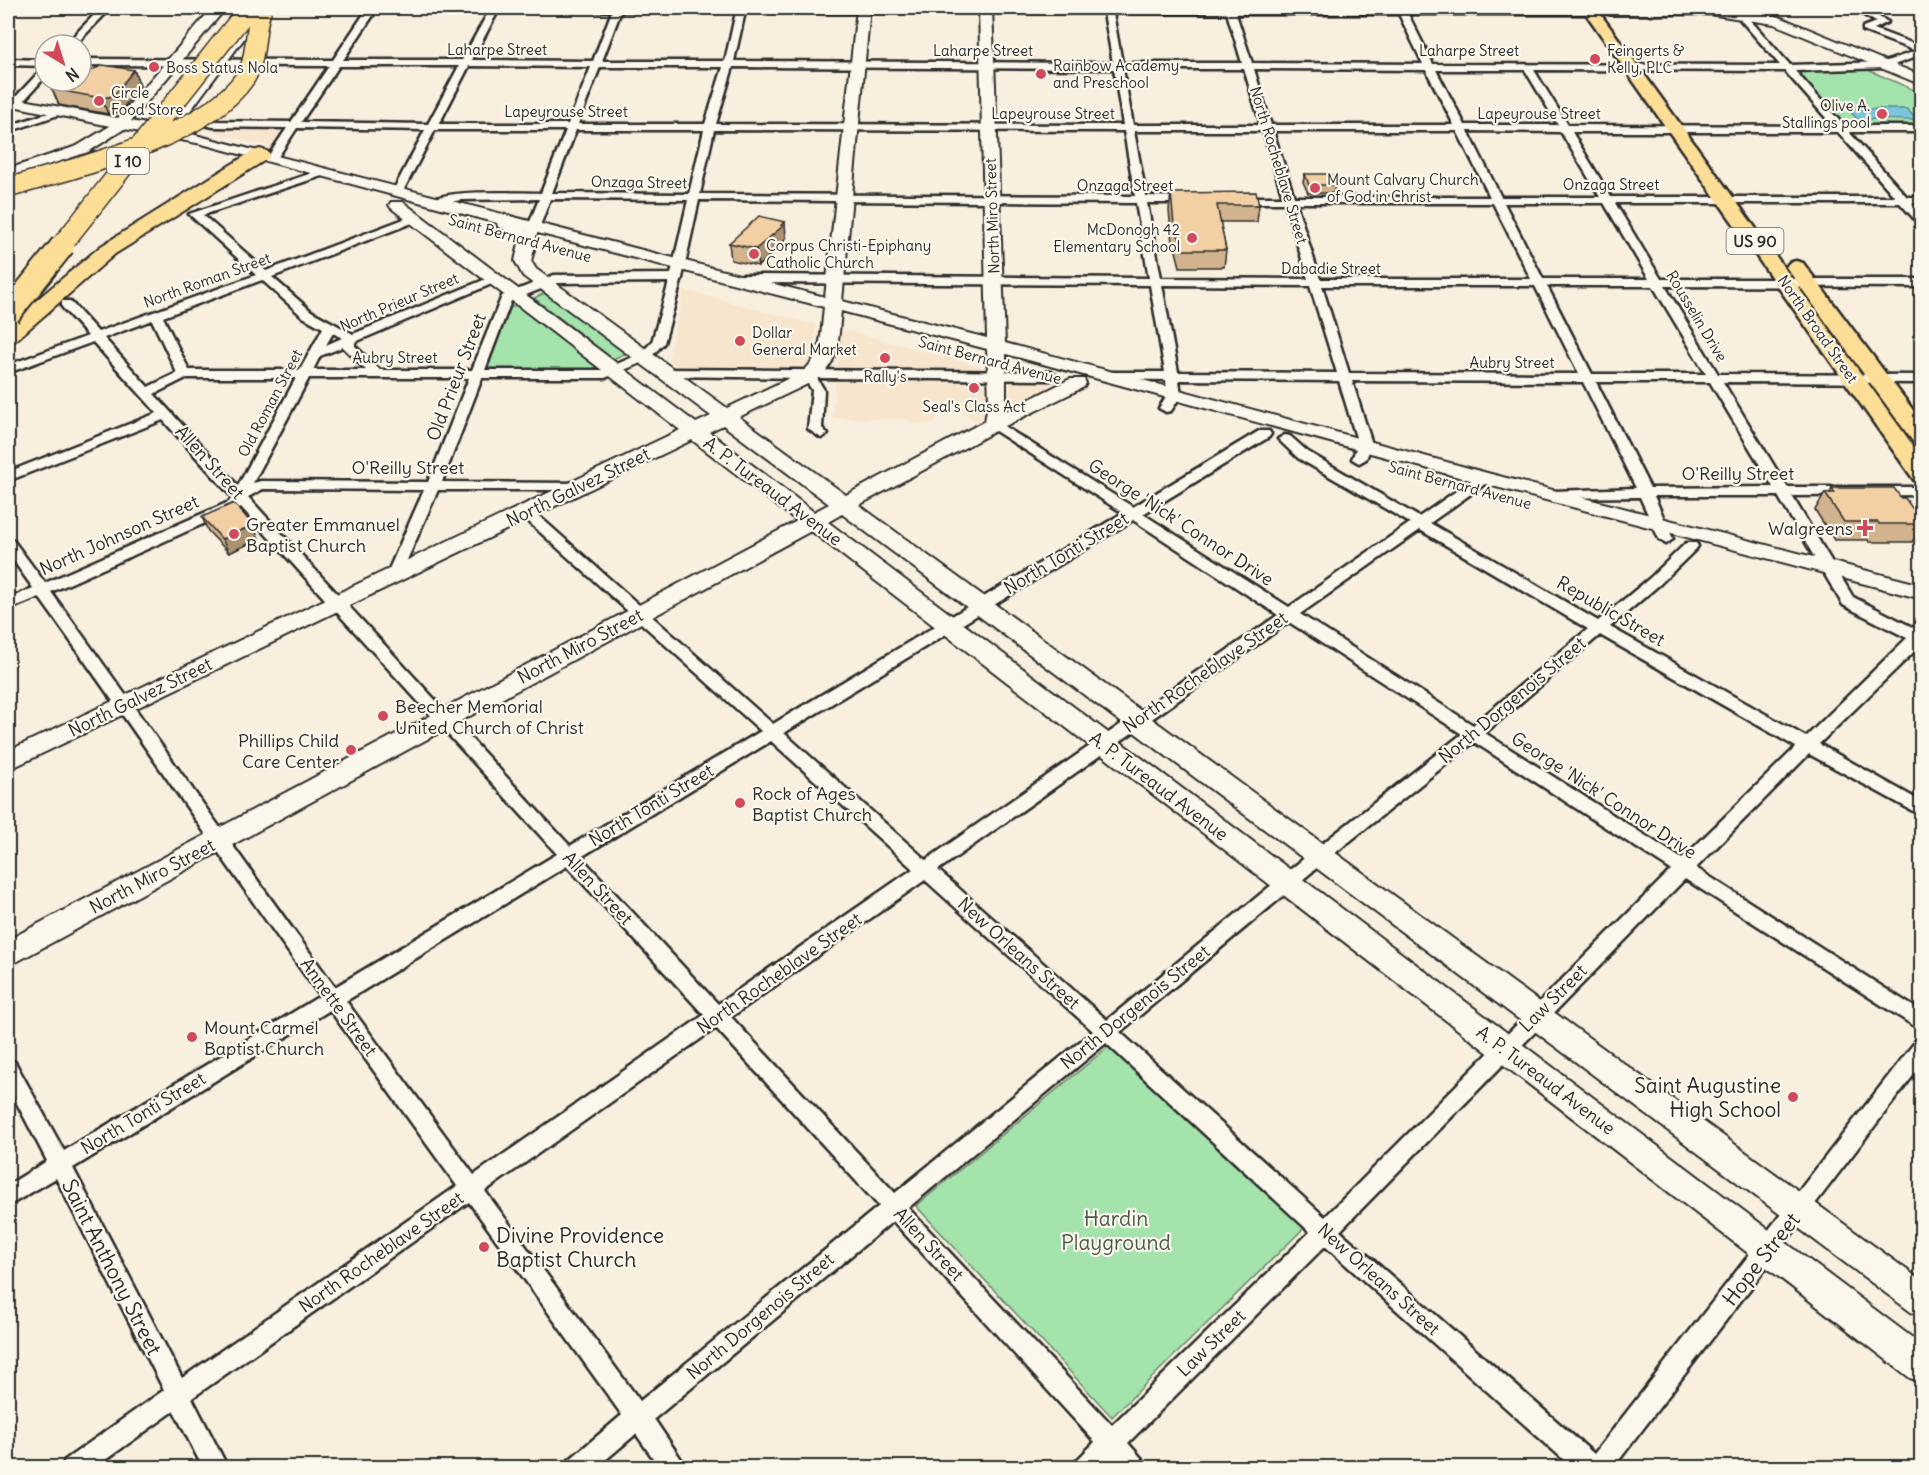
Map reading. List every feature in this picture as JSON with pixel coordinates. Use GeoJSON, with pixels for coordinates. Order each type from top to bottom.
{"type":"FeatureCollection","features":[{"type":"Feature","properties":{"kind":"highway","name":"I 10"},"geometry":{"type":"LineString","coordinates":[[49,230],[236,8]]}},
{"type":"Feature","properties":{"kind":"highway","name":"I 10"},"geometry":{"type":"LineString","coordinates":[[8,314],[249,8]]}},
{"type":"Feature","properties":{"kind":"highway"},"geometry":{"type":"LineString","coordinates":[[8,188],[138,145],[183,126],[223,103],[241,85],[250,69],[255,26],[261,8]]}},
{"type":"Feature","properties":{"kind":"highway"},"geometry":{"type":"LineString","coordinates":[[8,183],[80,157],[110,141],[144,117]]}},
{"type":"Feature","properties":{"kind":"highway"},"geometry":{"type":"LineString","coordinates":[[8,335],[91,263],[156,218],[259,159]]}},
{"type":"Feature","properties":{"kind":"main road","name":"North Broad Street"},"geometry":{"type":"LineString","coordinates":[[1601,9],[1640,66],[1675,128],[1922,475]]}},
{"type":"Feature","properties":{"kind":"main road","name":"North Broad Street"},"geometry":{"type":"LineString","coordinates":[[1640,66],[1695,129],[1922,438]]}},
{"type":"Feature","properties":{"kind":"street"},"geometry":{"type":"LineString","coordinates":[[82,33],[106,8]]}},
{"type":"Feature","properties":{"kind":"street"},"geometry":{"type":"LineString","coordinates":[[8,174],[78,152],[118,127],[219,8]]}},
{"type":"Feature","properties":{"kind":"street"},"geometry":{"type":"LineString","coordinates":[[8,197],[136,154],[163,137],[261,8]]}},
{"type":"Feature","properties":{"kind":"street"},"geometry":{"type":"LineString","coordinates":[[259,159],[294,125],[373,8]]}},
{"type":"Feature","properties":{"kind":"street"},"geometry":{"type":"LineString","coordinates":[[411,8],[1231,8],[1714,11]]}},
{"type":"Feature","properties":{"kind":"street"},"geometry":{"type":"LineString","coordinates":[[398,198],[495,8]]}},
{"type":"Feature","properties":{"kind":"street"},"geometry":{"type":"LineString","coordinates":[[530,234],[573,126],[594,64],[618,8]]}},
{"type":"Feature","properties":{"kind":"street"},"geometry":{"type":"LineString","coordinates":[[645,357],[657,343],[678,272],[710,126],[729,64],[741,8]]}},
{"type":"Feature","properties":{"kind":"street","name":"North Galvez Street"},"geometry":{"type":"LineString","coordinates":[[8,761],[725,417],[809,376],[819,368],[826,354],[832,311],[864,8]]}},
{"type":"Feature","properties":{"kind":"street","name":"North Miro Street"},"geometry":{"type":"LineString","coordinates":[[986,8],[998,400],[994,424]]}},
{"type":"Feature","properties":{"kind":"street"},"geometry":{"type":"LineString","coordinates":[[1108,8],[1156,283],[1171,393]]}},
{"type":"Feature","properties":{"kind":"street","name":"North Rocheblave Street"},"geometry":{"type":"LineString","coordinates":[[1231,8],[1316,283],[1344,378],[1362,452]]}},
{"type":"Feature","properties":{"kind":"street"},"geometry":{"type":"LineString","coordinates":[[1692,8],[1770,19],[1798,29],[1922,88]]}},
{"type":"Feature","properties":{"kind":"street"},"geometry":{"type":"LineString","coordinates":[[1857,8],[1883,22],[1866,29],[1922,51]]}},
{"type":"Feature","properties":{"kind":"street"},"geometry":{"type":"LineString","coordinates":[[1400,9],[1663,531]]}},
{"type":"Feature","properties":{"kind":"street"},"geometry":{"type":"LineString","coordinates":[[1741,15],[1922,221]]}},
{"type":"Feature","properties":{"kind":"street","name":"Laharpe Street"},"geometry":{"type":"LineString","coordinates":[[93,62],[1787,68],[1879,66],[1922,51]]}},
{"type":"Feature","properties":{"kind":"street"},"geometry":{"type":"LineString","coordinates":[[8,62],[33,63]]}},
{"type":"Feature","properties":{"kind":"street","name":"Rousselin Drive"},"geometry":{"type":"LineString","coordinates":[[1527,66],[1848,601],[1920,636]]}},
{"type":"Feature","properties":{"kind":"street"},"geometry":{"type":"LineString","coordinates":[[1879,66],[1922,81]]}},
{"type":"Feature","properties":{"kind":"street"},"geometry":{"type":"LineString","coordinates":[[12,102],[33,82]]}},
{"type":"Feature","properties":{"kind":"street","name":"Saint Bernard Avenue"},"geometry":{"type":"LineString","coordinates":[[12,102],[59,113],[81,123],[118,127],[324,172],[398,198],[424,210],[530,234],[832,311]]}},
{"type":"Feature","properties":{"kind":"street"},"geometry":{"type":"LineString","coordinates":[[184,112],[204,140]]}},
{"type":"Feature","properties":{"kind":"street","name":"Lapeyrouse Street"},"geometry":{"type":"LineString","coordinates":[[184,112],[213,124],[433,127],[1922,129]]}},
{"type":"Feature","properties":{"kind":"street"},"geometry":{"type":"LineString","coordinates":[[8,129],[59,113]]}},
{"type":"Feature","properties":{"kind":"street","name":"Saint Bernard Avenue"},"geometry":{"type":"LineString","coordinates":[[163,137],[204,140],[259,159],[302,179],[398,198]]}},
{"type":"Feature","properties":{"kind":"street"},"geometry":{"type":"LineString","coordinates":[[324,172],[195,213],[307,314],[348,336],[349,347],[376,374]]}},
{"type":"Feature","properties":{"kind":"street","name":"Onzaga Street"},"geometry":{"type":"LineString","coordinates":[[424,210],[461,197],[1198,200]]}},
{"type":"Feature","properties":{"kind":"street","name":"Onzaga Street"},"geometry":{"type":"LineString","coordinates":[[1221,200],[1922,200]]}},
{"type":"Feature","properties":{"kind":"street","name":"Saint Bernard Avenue"},"geometry":{"type":"LineString","coordinates":[[424,210],[474,212],[530,234]]}},
{"type":"Feature","properties":{"kind":"street","name":"North Roman Street"},"geometry":{"type":"LineString","coordinates":[[8,369],[265,275],[424,210]]}},
{"type":"Feature","properties":{"kind":"street","name":"A. P. Tureaud Avenue"},"geometry":{"type":"LineString","coordinates":[[424,210],[495,280],[1922,1366]]}},
{"type":"Feature","properties":{"kind":"street","name":"A. P. Tureaud Avenue"},"geometry":{"type":"LineString","coordinates":[[530,234],[523,261],[529,272],[1922,1301]]}},
{"type":"Feature","properties":{"kind":"street"},"geometry":{"type":"LineString","coordinates":[[515,295],[556,279],[678,272]]}},
{"type":"Feature","properties":{"kind":"street","name":"Saint Bernard Avenue"},"geometry":{"type":"LineString","coordinates":[[678,272],[741,279],[832,311],[997,361],[1077,383],[1171,393],[1264,434],[1285,440],[1362,452]]}},
{"type":"Feature","properties":{"kind":"street","name":"Dabadie Street"},"geometry":{"type":"LineString","coordinates":[[741,279],[1156,283],[1537,281],[1922,283]]}},
{"type":"Feature","properties":{"kind":"street","name":"North Prieur Street"},"geometry":{"type":"LineString","coordinates":[[315,354],[349,342],[495,280]]}},
{"type":"Feature","properties":{"kind":"street","name":"Old Prieur Street"},"geometry":{"type":"LineString","coordinates":[[393,576],[433,486],[506,299],[515,295]]}},
{"type":"Feature","properties":{"kind":"street","name":"Allen Street"},"geometry":{"type":"LineString","coordinates":[[66,304],[241,495],[335,603],[1135,1467]]}},
{"type":"Feature","properties":{"kind":"street"},"geometry":{"type":"LineString","coordinates":[[156,315],[184,374]]}},
{"type":"Feature","properties":{"kind":"street","name":"Old Roman Street"},"geometry":{"type":"LineString","coordinates":[[241,495],[330,326]]}},
{"type":"Feature","properties":{"kind":"street","name":"Aubry Street"},"geometry":{"type":"LineString","coordinates":[[147,392],[184,374],[605,374],[645,357]]}},
{"type":"Feature","properties":{"kind":"street"},"geometry":{"type":"LineString","coordinates":[[666,373],[809,376],[997,361]]}},
{"type":"Feature","properties":{"kind":"street","name":"Saint Bernard Avenue"},"geometry":{"type":"LineString","coordinates":[[997,361],[1102,376],[1171,393],[1362,452],[1477,483],[1663,531],[1827,566],[1922,592]]}},
{"type":"Feature","properties":{"kind":"street"},"geometry":{"type":"LineString","coordinates":[[809,376],[818,390],[815,429],[821,434]]}},
{"type":"Feature","properties":{"kind":"street","name":"Aubry Street"},"geometry":{"type":"LineString","coordinates":[[1171,393],[1344,378],[1922,379]]}},
{"type":"Feature","properties":{"kind":"street","name":"North Miro Street"},"geometry":{"type":"LineString","coordinates":[[8,953],[812,521],[994,424],[1077,383]]}},
{"type":"Feature","properties":{"kind":"street"},"geometry":{"type":"LineString","coordinates":[[8,477],[166,414]]}},
{"type":"Feature","properties":{"kind":"street","name":"George 'Nick' Connor Drive"},"geometry":{"type":"LineString","coordinates":[[994,424],[1922,1023]]}},
{"type":"Feature","properties":{"kind":"street","name":"North Tonti Street"},"geometry":{"type":"LineString","coordinates":[[8,1196],[947,624],[1264,434]]}},
{"type":"Feature","properties":{"kind":"street","name":"Republic Street"},"geometry":{"type":"LineString","coordinates":[[1285,440],[1302,454],[1599,628],[1922,810]]}},
{"type":"Feature","properties":{"kind":"street","name":"North Rocheblave Street"},"geometry":{"type":"LineString","coordinates":[[73,1467],[1477,483]]}},
{"type":"Feature","properties":{"kind":"street","name":"Saint Bernard Avenue"},"geometry":{"type":"LineString","coordinates":[[1477,483],[1554,495],[1663,531],[1691,546],[1922,606]]}},
{"type":"Feature","properties":{"kind":"street","name":"O'Reilly Street"},"geometry":{"type":"LineString","coordinates":[[241,495],[261,485],[579,487]]}},
{"type":"Feature","properties":{"kind":"street","name":"O'Reilly Street"},"geometry":{"type":"LineString","coordinates":[[1554,495],[1645,492],[1922,491]]}},
{"type":"Feature","properties":{"kind":"street","name":"North Johnson Street"},"geometry":{"type":"LineString","coordinates":[[8,605],[235,505],[241,495]]}},
{"type":"Feature","properties":{"kind":"street","name":"New Orleans Street"},"geometry":{"type":"LineString","coordinates":[[526,512],[1106,1031],[1325,1232],[1591,1467]]}},
{"type":"Feature","properties":{"kind":"street","name":"Annette Street"},"geometry":{"type":"LineString","coordinates":[[8,543],[125,704],[217,840],[675,1467]]}},
{"type":"Feature","properties":{"kind":"street","name":"North Dorgenois Street"},"geometry":{"type":"LineString","coordinates":[[577,1467],[1319,856],[1473,734],[1655,581],[1691,546]]}},
{"type":"Feature","properties":{"kind":"street","name":"Law Street"},"geometry":{"type":"LineString","coordinates":[[1085,1467],[1325,1232],[1683,868],[1920,636]]}},
{"type":"Feature","properties":{"kind":"street","name":"Hope Street"},"geometry":{"type":"LineString","coordinates":[[1598,1467],[1922,1048]]}},
{"type":"Feature","properties":{"kind":"street","name":"Saint Anthony Street"},"geometry":{"type":"LineString","coordinates":[[8,1068],[216,1467]]}},
{"type":"Feature","properties":{"kind":"shaded area"},"geometry":{"type":"Polygon","coordinates":[[[203,129],[283,129],[271,147],[203,129]]]}},
{"type":"Feature","properties":{"kind":"shaded area"},"geometry":{"type":"Polygon","coordinates":[[[684,290],[816,325],[812,362],[803,367],[679,367],[668,359],[684,290]]]}},
{"type":"Feature","properties":{"kind":"shaded area"},"geometry":{"type":"Polygon","coordinates":[[[840,329],[981,366],[981,369],[836,368],[840,329]]]}},
{"type":"Feature","properties":{"kind":"shaded area"},"geometry":{"type":"Polygon","coordinates":[[[835,381],[987,383],[989,412],[988,416],[979,423],[961,411],[938,414],[934,423],[910,423],[907,419],[833,418],[835,381]]]}},
{"type":"Feature","properties":{"kind":"shaded area"},"geometry":{"type":"Polygon","coordinates":[[[1010,381],[1051,381],[1052,385],[1016,405],[1011,405],[1010,381]]]}},
{"type":"Feature","properties":{"kind":"green space"},"geometry":{"type":"Polygon","coordinates":[[[1787,68],[1868,70],[1921,93],[1921,129],[1842,129],[1787,68]]]}},
{"type":"Feature","properties":{"kind":"green space"},"geometry":{"type":"Polygon","coordinates":[[[549,291],[629,352],[613,359],[534,298],[549,291]]]}},
{"type":"Feature","properties":{"kind":"green space"},"geometry":{"type":"Polygon","coordinates":[[[516,305],[597,367],[590,370],[491,370],[488,367],[510,308],[516,305]]]}},
{"type":"Feature","properties":{"kind":"green space","name":"Hardin Playground"},"geometry":{"type":"Polygon","coordinates":[[[1108,1047],[1306,1226],[1112,1417],[916,1206],[1108,1047]]]}},
{"type":"Feature","properties":{"kind":"water","name":"Olive A. Stallings pool"},"geometry":{"type":"Polygon","coordinates":[[[1848,109],[1907,109],[1917,120],[1857,119],[1848,109]]]}},
{"type":"Feature","properties":{"kind":"building"},"geometry":{"type":"Polygon","coordinates":[[[103,65],[134,70],[113,96],[101,98],[74,93],[93,93],[93,70],[103,65]]]}},
{"type":"Feature","properties":{"kind":"building"},"geometry":{"type":"Polygon","coordinates":[[[1305,174],[1331,174],[1335,185],[1309,185],[1305,174]]]}},
{"type":"Feature","properties":{"kind":"building"},"geometry":{"type":"Polygon","coordinates":[[[1256,192],[1259,205],[1217,205],[1226,250],[1182,250],[1176,226],[1174,226],[1171,193],[1256,192]]]}},
{"type":"Feature","properties":{"kind":"building"},"geometry":{"type":"Polygon","coordinates":[[[759,216],[785,222],[756,249],[729,243],[759,216]]]}},
{"type":"Feature","properties":{"kind":"building"},"geometry":{"type":"Polygon","coordinates":[[[1832,488],[1894,488],[1901,498],[1905,498],[1922,524],[1844,522],[1825,493],[1835,493],[1832,488]]]}},
{"type":"Feature","properties":{"kind":"building"},"geometry":{"type":"Polygon","coordinates":[[[234,503],[253,525],[222,539],[202,517],[234,503]]]}},
{"type":"Feature","properties":{"kind":"place","name":"Feingerts & Kelly, PLC"},"geometry":{"type":"Point","coordinates":[1595,59]}},
{"type":"Feature","properties":{"kind":"place","name":"Boss Status Nola"},"geometry":{"type":"Point","coordinates":[154,67]}},
{"type":"Feature","properties":{"kind":"place","name":"Rainbow Academy and Preschool"},"geometry":{"type":"Point","coordinates":[1041,74]}},
{"type":"Feature","properties":{"kind":"place","name":"Circle Food Store"},"geometry":{"type":"Point","coordinates":[99,101]}},
{"type":"Feature","properties":{"kind":"place","name":"Olive A. Stallings pool"},"geometry":{"type":"Point","coordinates":[1882,114]}},
{"type":"Feature","properties":{"kind":"place","name":"Mount Calvary Church of God in Christ"},"geometry":{"type":"Point","coordinates":[1315,188]}},
{"type":"Feature","properties":{"kind":"place","name":"McDonogh 42 Elementary School"},"geometry":{"type":"Point","coordinates":[1192,238]}},
{"type":"Feature","properties":{"kind":"place","name":"Corpus Christi-Epiphany Catholic Church"},"geometry":{"type":"Point","coordinates":[754,254]}},
{"type":"Feature","properties":{"kind":"place","name":"Dollar General Market"},"geometry":{"type":"Point","coordinates":[740,341]}},
{"type":"Feature","properties":{"kind":"place","name":"Rally's"},"geometry":{"type":"Point","coordinates":[885,358]}},
{"type":"Feature","properties":{"kind":"place","name":"Seal's Class Act"},"geometry":{"type":"Point","coordinates":[974,388]}},
{"type":"Feature","properties":{"kind":"place","name":"Walgreens"},"geometry":{"type":"Point","coordinates":[1865,528]}},
{"type":"Feature","properties":{"kind":"place","name":"Greater Emmanuel Baptist Church"},"geometry":{"type":"Point","coordinates":[234,534]}},
{"type":"Feature","properties":{"kind":"place","name":"Beecher Memorial United Church of Christ"},"geometry":{"type":"Point","coordinates":[383,716]}},
{"type":"Feature","properties":{"kind":"place","name":"Phillips Child Care Center"},"geometry":{"type":"Point","coordinates":[351,750]}},
{"type":"Feature","properties":{"kind":"place","name":"Rock of Ages Baptist Church"},"geometry":{"type":"Point","coordinates":[740,803]}},
{"type":"Feature","properties":{"kind":"place","name":"Mount Carmel Baptist Church"},"geometry":{"type":"Point","coordinates":[192,1037]}},
{"type":"Feature","properties":{"kind":"place","name":"Saint Augustine High School"},"geometry":{"type":"Point","coordinates":[1793,1097]}},
{"type":"Feature","properties":{"kind":"place","name":"Divine Providence Baptist Church"},"geometry":{"type":"Point","coordinates":[484,1247]}}]}
